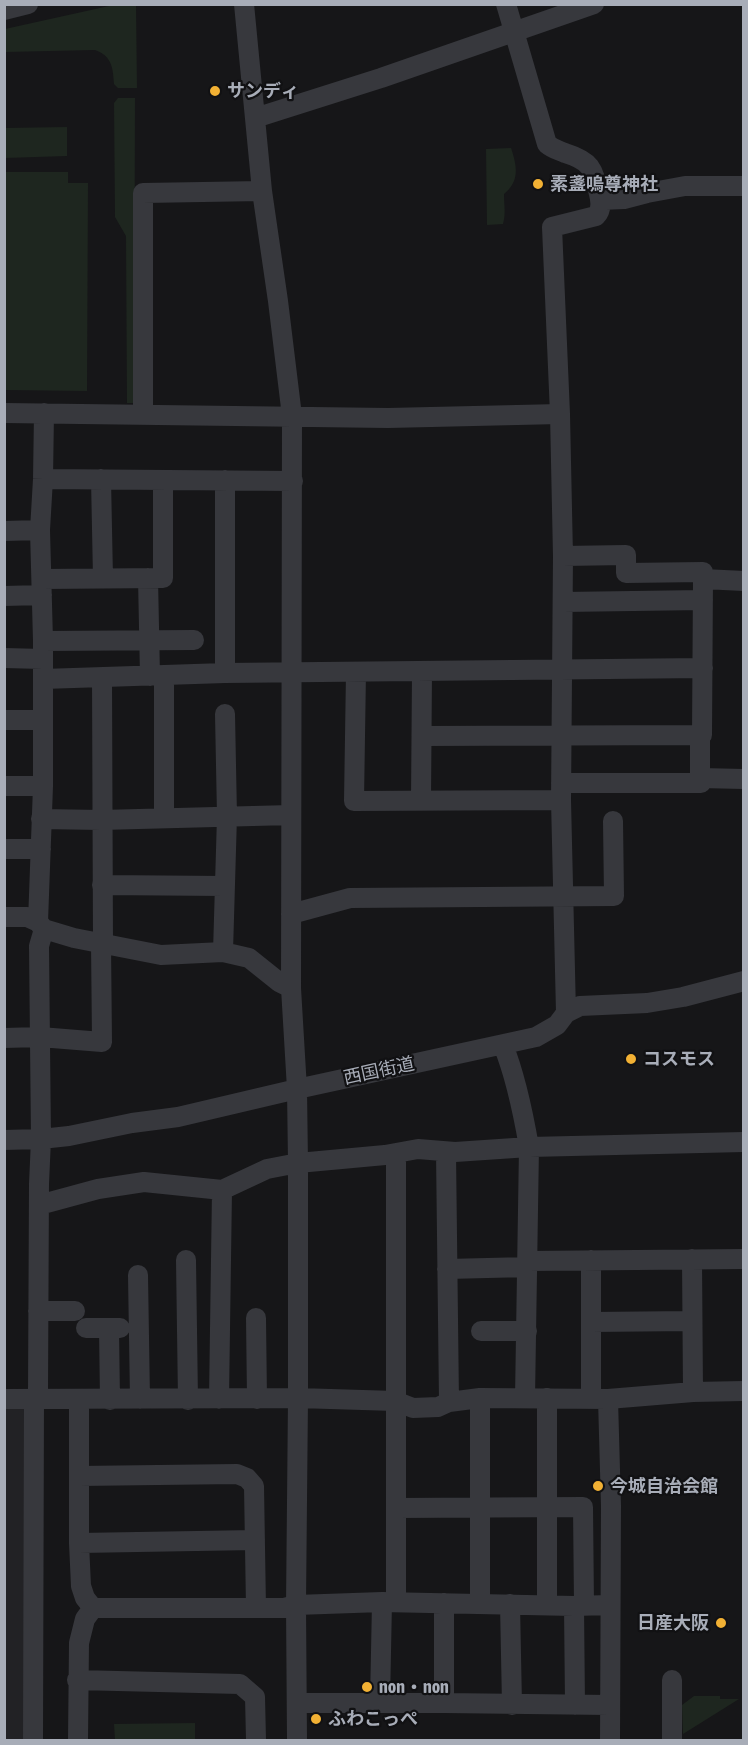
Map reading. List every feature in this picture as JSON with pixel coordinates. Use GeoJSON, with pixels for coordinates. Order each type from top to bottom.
{"type":"FeatureCollection","features":[{"type":"Feature","properties":{"kind":"street"},"geometry":{"type":"LineString","coordinates":[[4,10],[28,4]]}},
{"type":"Feature","properties":{"kind":"street"},"geometry":{"type":"LineString","coordinates":[[244,4],[262,191],[292,416],[291,988],[297,1089],[297,1740]]}},
{"type":"Feature","properties":{"kind":"street"},"geometry":{"type":"LineString","coordinates":[[506,4],[547,144],[579,157],[589,165],[600,200],[600,211],[596,216],[552,227],[563,556],[561,792],[566,1013]]}},
{"type":"Feature","properties":{"kind":"street"},"geometry":{"type":"LineString","coordinates":[[255,118],[381,78],[594,4]]}},
{"type":"Feature","properties":{"kind":"street"},"geometry":{"type":"LineString","coordinates":[[600,200],[624,199],[685,186],[744,186]]}},
{"type":"Feature","properties":{"kind":"street"},"geometry":{"type":"LineString","coordinates":[[143,414],[143,193],[262,191]]}},
{"type":"Feature","properties":{"kind":"street"},"geometry":{"type":"LineString","coordinates":[[4,413],[388,418],[560,414]]}},
{"type":"Feature","properties":{"kind":"street"},"geometry":{"type":"LineString","coordinates":[[33,1740],[34,1399],[38,1393],[41,1139],[39,946],[43,786],[43,650],[40,530],[44,413]]}},
{"type":"Feature","properties":{"kind":"street"},"geometry":{"type":"LineString","coordinates":[[43,479],[293,481]]}},
{"type":"Feature","properties":{"kind":"street"},"geometry":{"type":"LineString","coordinates":[[101,479],[103,578]]}},
{"type":"Feature","properties":{"kind":"street"},"geometry":{"type":"LineString","coordinates":[[4,596],[42,587],[103,578],[163,578],[163,480]]}},
{"type":"Feature","properties":{"kind":"street"},"geometry":{"type":"LineString","coordinates":[[225,480],[225,673]]}},
{"type":"Feature","properties":{"kind":"street"},"geometry":{"type":"LineString","coordinates":[[4,531],[40,530]]}},
{"type":"Feature","properties":{"kind":"street"},"geometry":{"type":"LineString","coordinates":[[356,672],[354,801],[422,800],[701,783],[703,572],[626,573],[626,555],[563,556]]}},
{"type":"Feature","properties":{"kind":"street"},"geometry":{"type":"LineString","coordinates":[[148,578],[150,639],[157,676],[164,818]]}},
{"type":"Feature","properties":{"kind":"street"},"geometry":{"type":"LineString","coordinates":[[703,579],[744,581]]}},
{"type":"Feature","properties":{"kind":"street"},"geometry":{"type":"LineString","coordinates":[[563,602],[703,600]]}},
{"type":"Feature","properties":{"kind":"street"},"geometry":{"type":"LineString","coordinates":[[4,658],[43,650],[150,639],[194,640]]}},
{"type":"Feature","properties":{"kind":"street"},"geometry":{"type":"LineString","coordinates":[[43,679],[225,673],[703,668]]}},
{"type":"Feature","properties":{"kind":"street"},"geometry":{"type":"LineString","coordinates":[[422,672],[422,800]]}},
{"type":"Feature","properties":{"kind":"street"},"geometry":{"type":"LineString","coordinates":[[4,1038],[40,1037],[102,1042],[102,678]]}},
{"type":"Feature","properties":{"kind":"street"},"geometry":{"type":"LineString","coordinates":[[223,952],[227,816],[225,714]]}},
{"type":"Feature","properties":{"kind":"street"},"geometry":{"type":"LineString","coordinates":[[4,720],[43,720]]}},
{"type":"Feature","properties":{"kind":"street"},"geometry":{"type":"LineString","coordinates":[[422,736],[700,735]]}},
{"type":"Feature","properties":{"kind":"street"},"geometry":{"type":"LineString","coordinates":[[700,778],[744,779]]}},
{"type":"Feature","properties":{"kind":"street"},"geometry":{"type":"LineString","coordinates":[[4,786],[43,786]]}},
{"type":"Feature","properties":{"kind":"street"},"geometry":{"type":"LineString","coordinates":[[41,819],[101,820],[291,815]]}},
{"type":"Feature","properties":{"kind":"street"},"geometry":{"type":"LineString","coordinates":[[291,914],[350,898],[614,896],[613,821]]}},
{"type":"Feature","properties":{"kind":"street"},"geometry":{"type":"LineString","coordinates":[[4,849],[40,849]]}},
{"type":"Feature","properties":{"kind":"street"},"geometry":{"type":"LineString","coordinates":[[102,885],[224,886]]}},
{"type":"Feature","properties":{"kind":"street"},"geometry":{"type":"LineString","coordinates":[[4,917],[27,916],[41,925],[74,938],[161,955],[223,952],[249,958],[279,982],[291,988]]}},
{"type":"Feature","properties":{"kind":"street","name":"西国街道"},"geometry":{"type":"LineString","coordinates":[[4,1140],[69,1136],[132,1123],[178,1117],[536,1037],[557,1024],[566,1013],[580,1006],[647,1003],[683,997],[744,981]]}},
{"type":"Feature","properties":{"kind":"street"},"geometry":{"type":"LineString","coordinates":[[503,1045],[510,1063],[529,1147],[525,1398]]}},
{"type":"Feature","properties":{"kind":"street"},"geometry":{"type":"LineString","coordinates":[[39,1204],[99,1189],[144,1182],[222,1190],[267,1168],[418,1149],[446,1152],[529,1147],[744,1142]]}},
{"type":"Feature","properties":{"kind":"street"},"geometry":{"type":"LineString","coordinates":[[446,1152],[449,1402]]}},
{"type":"Feature","properties":{"kind":"street"},"geometry":{"type":"LineString","coordinates":[[380,1702],[396,1508],[396,1153]]}},
{"type":"Feature","properties":{"kind":"street"},"geometry":{"type":"LineString","coordinates":[[219,1399],[222,1190]]}},
{"type":"Feature","properties":{"kind":"street"},"geometry":{"type":"LineString","coordinates":[[692,1259],[693,1392]]}},
{"type":"Feature","properties":{"kind":"street"},"geometry":{"type":"LineString","coordinates":[[447,1269],[591,1260],[744,1259]]}},
{"type":"Feature","properties":{"kind":"street"},"geometry":{"type":"LineString","coordinates":[[186,1260],[188,1400]]}},
{"type":"Feature","properties":{"kind":"street"},"geometry":{"type":"LineString","coordinates":[[591,1260],[591,1322],[611,1506],[610,1740]]}},
{"type":"Feature","properties":{"kind":"street"},"geometry":{"type":"LineString","coordinates":[[138,1275],[140,1400]]}},
{"type":"Feature","properties":{"kind":"street"},"geometry":{"type":"LineString","coordinates":[[38,1311],[75,1311]]}},
{"type":"Feature","properties":{"kind":"street"},"geometry":{"type":"LineString","coordinates":[[256,1318],[257,1399]]}},
{"type":"Feature","properties":{"kind":"street"},"geometry":{"type":"LineString","coordinates":[[591,1322],[691,1321]]}},
{"type":"Feature","properties":{"kind":"street"},"geometry":{"type":"LineString","coordinates":[[86,1328],[139,1327]]}},
{"type":"Feature","properties":{"kind":"street"},"geometry":{"type":"LineString","coordinates":[[109,1328],[110,1400]]}},
{"type":"Feature","properties":{"kind":"street"},"geometry":{"type":"LineString","coordinates":[[481,1331],[527,1331]]}},
{"type":"Feature","properties":{"kind":"street"},"geometry":{"type":"LineString","coordinates":[[4,1399],[298,1398],[395,1401],[413,1408],[438,1407],[449,1402],[480,1398],[600,1399],[693,1392],[744,1391]]}},
{"type":"Feature","properties":{"kind":"street"},"geometry":{"type":"LineString","coordinates":[[480,1398],[480,1604]]}},
{"type":"Feature","properties":{"kind":"street"},"geometry":{"type":"LineString","coordinates":[[547,1398],[547,1605]]}},
{"type":"Feature","properties":{"kind":"street"},"geometry":{"type":"LineString","coordinates":[[79,1400],[81,1586],[85,1598],[93,1608]]}},
{"type":"Feature","properties":{"kind":"street"},"geometry":{"type":"LineString","coordinates":[[79,1476],[243,1475],[254,1486],[256,1608]]}},
{"type":"Feature","properties":{"kind":"street"},"geometry":{"type":"LineString","coordinates":[[396,1508],[611,1506]]}},
{"type":"Feature","properties":{"kind":"street"},"geometry":{"type":"LineString","coordinates":[[575,1705],[583,1507]]}},
{"type":"Feature","properties":{"kind":"street"},"geometry":{"type":"LineString","coordinates":[[79,1543],[255,1540]]}},
{"type":"Feature","properties":{"kind":"street"},"geometry":{"type":"LineString","coordinates":[[93,1608],[284,1608],[296,1605],[389,1602],[609,1605]]}},
{"type":"Feature","properties":{"kind":"street"},"geometry":{"type":"LineString","coordinates":[[444,1603],[444,1703]]}},
{"type":"Feature","properties":{"kind":"street"},"geometry":{"type":"LineString","coordinates":[[510,1604],[512,1705]]}},
{"type":"Feature","properties":{"kind":"street"},"geometry":{"type":"LineString","coordinates":[[78,1740],[79,1644],[86,1619],[93,1608]]}},
{"type":"Feature","properties":{"kind":"street"},"geometry":{"type":"LineString","coordinates":[[77,1680],[240,1684],[255,1697],[256,1740]]}},
{"type":"Feature","properties":{"kind":"street"},"geometry":{"type":"LineString","coordinates":[[672,1680],[672,1740]]}},
{"type":"Feature","properties":{"kind":"street"},"geometry":{"type":"LineString","coordinates":[[297,1703],[609,1705]]}},
{"type":"Feature","properties":{"kind":"shaded area"},"geometry":{"type":"Polygon","coordinates":[[[118,4],[136,5],[137,88],[118,88],[114,84],[108,59],[95,50],[5,52],[5,29],[118,4]]]}},
{"type":"Feature","properties":{"kind":"shaded area"},"geometry":{"type":"Polygon","coordinates":[[[118,98],[135,98],[134,403],[127,403],[126,236],[115,217],[114,103],[118,98]]]}},
{"type":"Feature","properties":{"kind":"shaded area"},"geometry":{"type":"Polygon","coordinates":[[[67,127],[67,156],[5,158],[5,128],[67,127]]]}},
{"type":"Feature","properties":{"kind":"shaded area"},"geometry":{"type":"Polygon","coordinates":[[[511,148],[516,173],[513,184],[504,194],[503,224],[487,225],[486,149],[511,148]]]}},
{"type":"Feature","properties":{"kind":"shaded area"},"geometry":{"type":"Polygon","coordinates":[[[5,172],[68,172],[68,183],[88,183],[87,391],[5,390],[5,172]]]}},
{"type":"Feature","properties":{"kind":"shaded area"},"geometry":{"type":"Polygon","coordinates":[[[4,1404],[28,1409],[27,1740],[5,1740],[4,1404]]]}},
{"type":"Feature","properties":{"kind":"shaded area"},"geometry":{"type":"Polygon","coordinates":[[[694,1696],[739,1699],[683,1734],[682,1705],[694,1696]]]}},
{"type":"Feature","properties":{"kind":"shaded area"},"geometry":{"type":"Polygon","coordinates":[[[195,1723],[195,1740],[115,1740],[114,1724],[195,1723]]]}},
{"type":"Feature","properties":{"kind":"place","name":"サンディ"},"geometry":{"type":"Point","coordinates":[215,91]}},
{"type":"Feature","properties":{"kind":"place","name":"素盞嗚尊神社"},"geometry":{"type":"Point","coordinates":[538,184]}},
{"type":"Feature","properties":{"kind":"place","name":"コスモス"},"geometry":{"type":"Point","coordinates":[631,1059]}},
{"type":"Feature","properties":{"kind":"place","name":"今城自治会館"},"geometry":{"type":"Point","coordinates":[598,1486]}},
{"type":"Feature","properties":{"kind":"place","name":"日産大阪"},"geometry":{"type":"Point","coordinates":[721,1623]}},
{"type":"Feature","properties":{"kind":"place","name":"non・non"},"geometry":{"type":"Point","coordinates":[367,1687]}},
{"type":"Feature","properties":{"kind":"place","name":"ふわこっぺ"},"geometry":{"type":"Point","coordinates":[316,1719]}}]}
